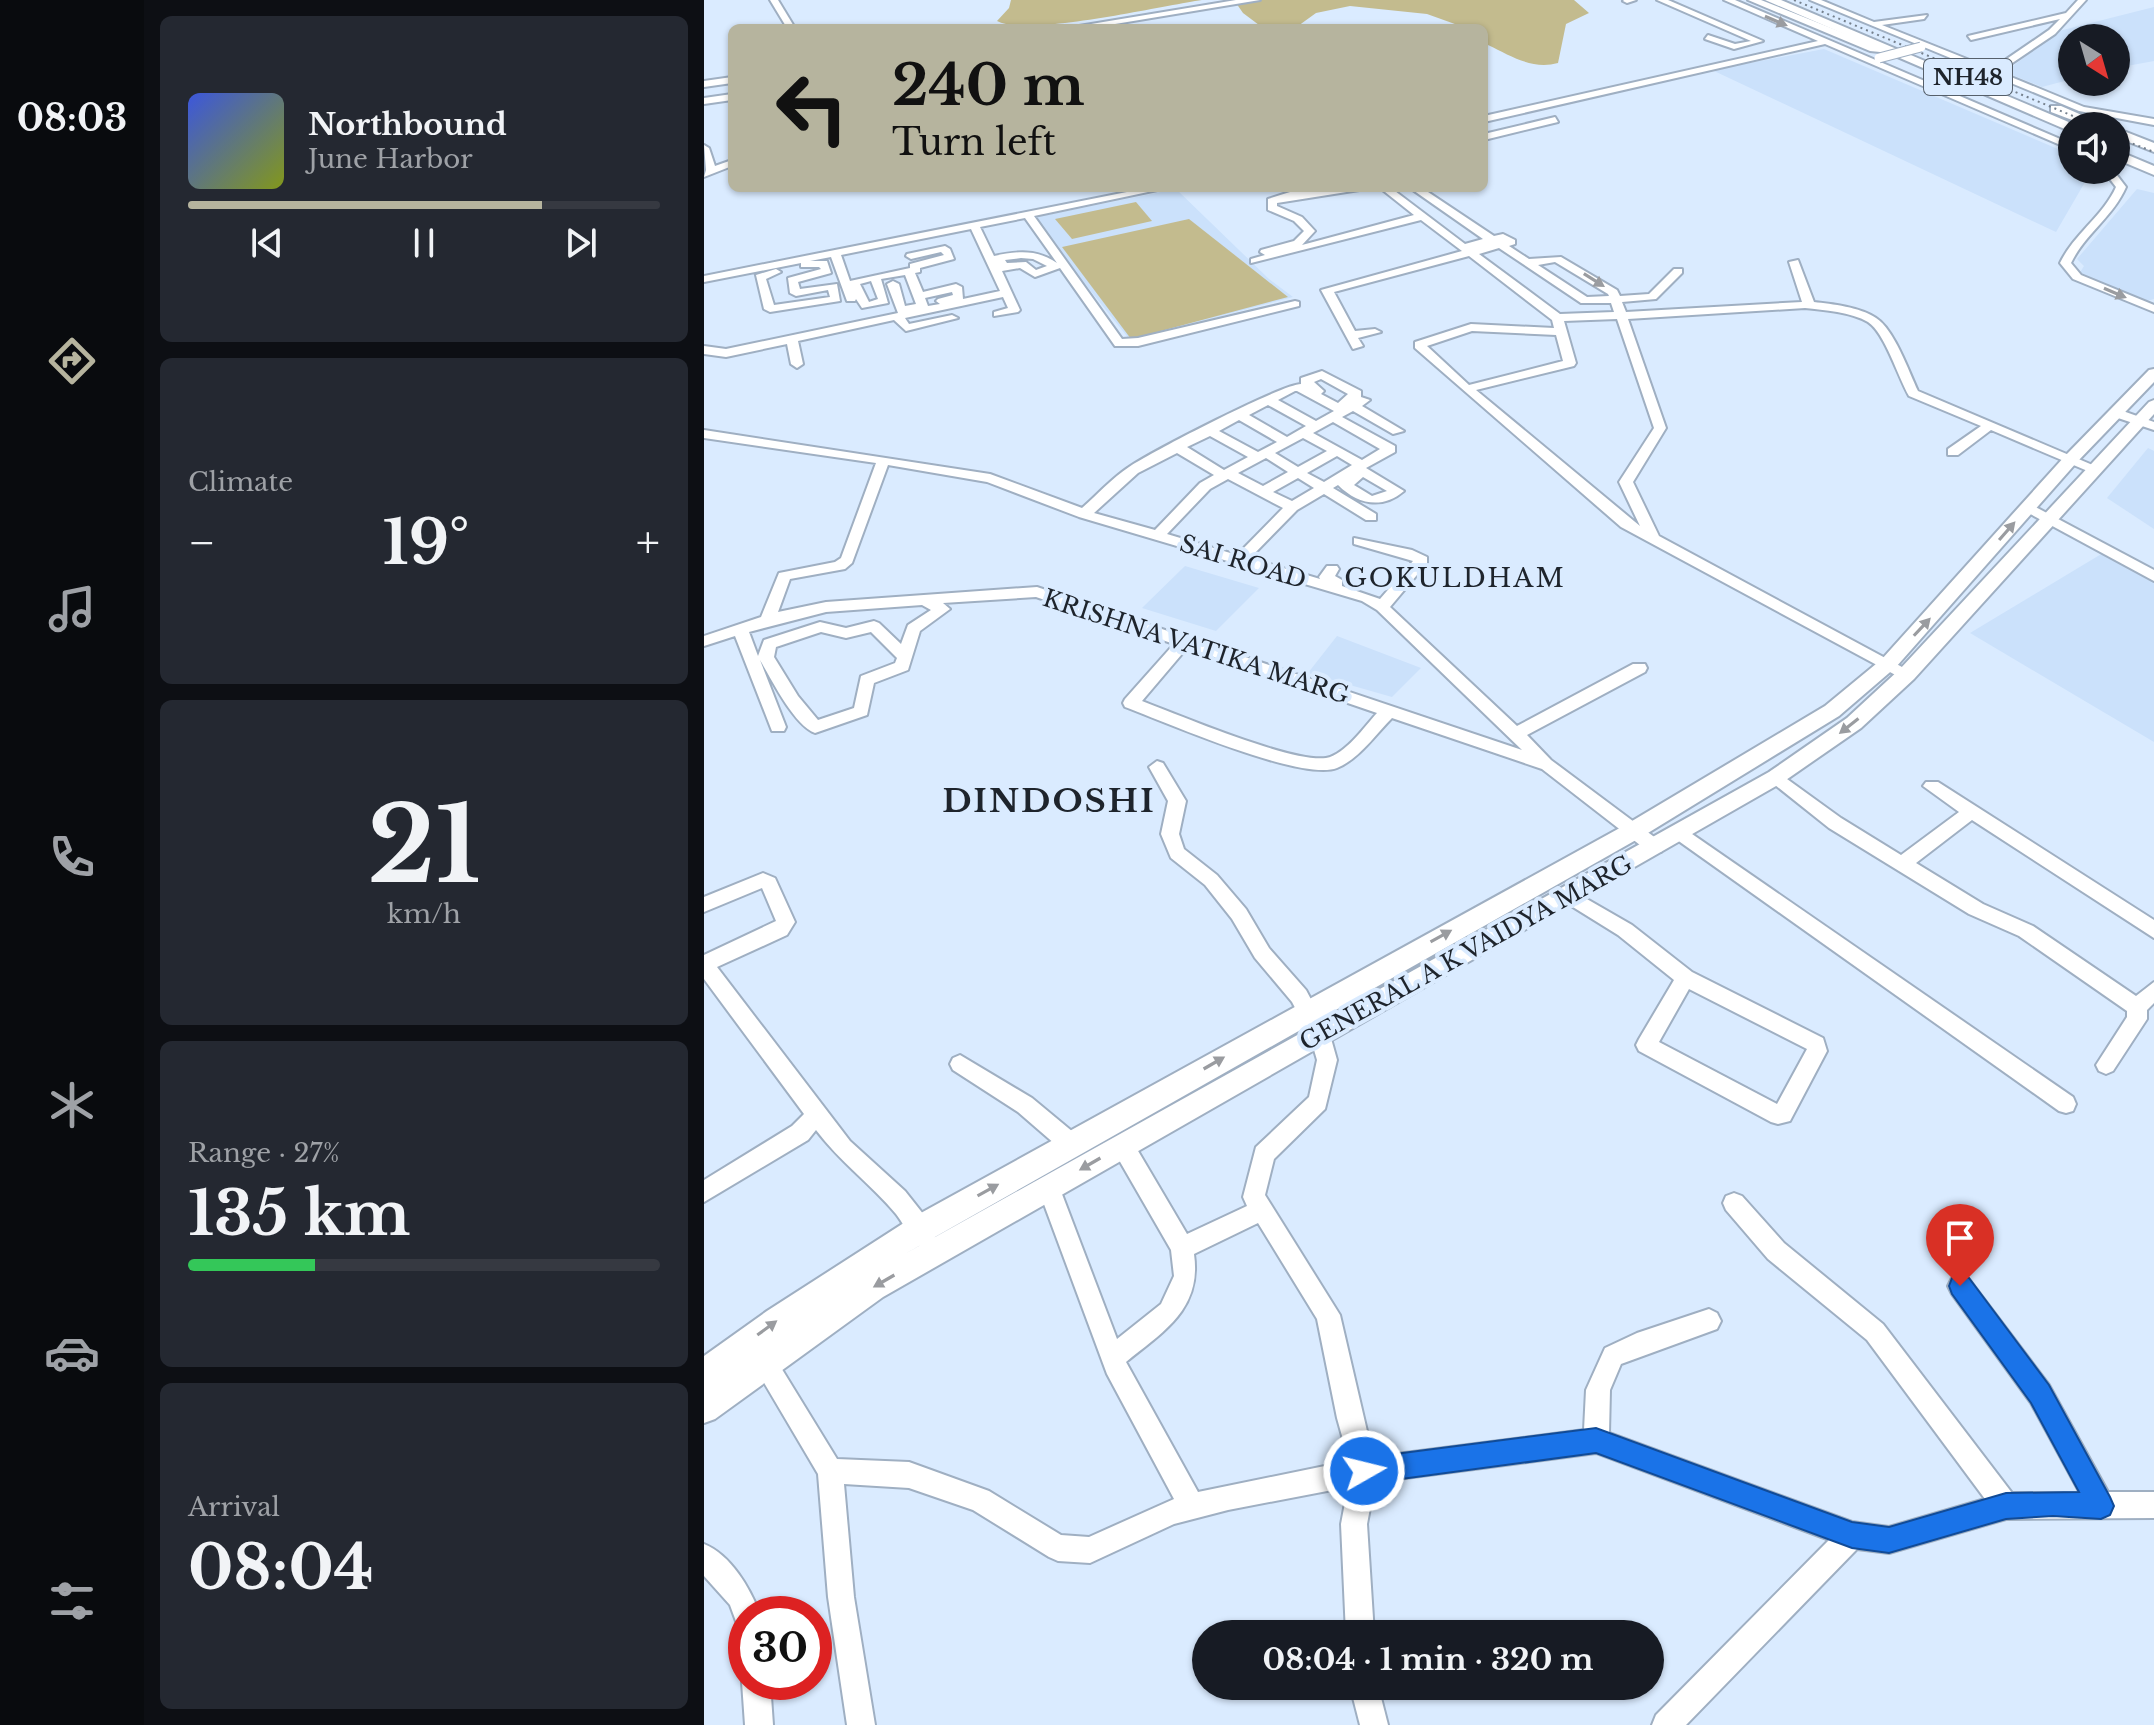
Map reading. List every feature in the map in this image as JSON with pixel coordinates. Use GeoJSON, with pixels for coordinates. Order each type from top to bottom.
{"type":"FeatureCollection","features":[{"type":"Feature","properties":{"kind":"highway","name":"NH48"},"geometry":{"type":"LineString","coordinates":[[1771,0],[1885,54],[2058,115]]}},
{"type":"Feature","properties":{"kind":"highway","name":"NH48"},"geometry":{"type":"LineString","coordinates":[[1789,1],[2058,120]]}},
{"type":"Feature","properties":{"kind":"highway"},"geometry":{"type":"LineString","coordinates":[[2038,92],[2005,105],[2058,128]]}},
{"type":"Feature","properties":{"kind":"highway"},"geometry":{"type":"LineString","coordinates":[[2015,99],[2058,113]]}},
{"type":"Feature","properties":{"kind":"highway"},"geometry":{"type":"LineString","coordinates":[[2130,140],[2154,148]]}},
{"type":"Feature","properties":{"kind":"highway"},"geometry":{"type":"LineString","coordinates":[[2130,142],[2154,155]]}},
{"type":"Feature","properties":{"kind":"highway"},"geometry":{"type":"LineString","coordinates":[[2130,152],[2154,162]]}},
{"type":"Feature","properties":{"kind":"highway"},"geometry":{"type":"LineString","coordinates":[[2130,160],[2154,171]]}},
{"type":"Feature","properties":{"kind":"main road"},"geometry":{"type":"LineString","coordinates":[[1098,24],[1255,0]]}},
{"type":"Feature","properties":{"kind":"main road"},"geometry":{"type":"LineString","coordinates":[[1753,0],[1885,54]]}},
{"type":"Feature","properties":{"kind":"main road"},"geometry":{"type":"LineString","coordinates":[[704,84],[728,81]]}},
{"type":"Feature","properties":{"kind":"main road","name":"GENERAL A K VAIDYA MARG"},"geometry":{"type":"LineString","coordinates":[[704,1374],[777,1321],[926,1241],[1049,1188],[1776,777],[1854,723],[2028,507],[2154,373]]}},
{"type":"Feature","properties":{"kind":"main road","name":"GENERAL A K VAIDYA MARG"},"geometry":{"type":"LineString","coordinates":[[704,1408],[764,1361],[818,1329],[926,1241],[1071,1144],[1635,830],[1898,669],[2095,469],[2146,424],[2154,405]]}},
{"type":"Feature","properties":{"kind":"street"},"geometry":{"type":"LineString","coordinates":[[774,0],[789,24]]}},
{"type":"Feature","properties":{"kind":"street"},"geometry":{"type":"LineString","coordinates":[[1661,0],[1759,41],[1734,47],[1708,37]]}},
{"type":"Feature","properties":{"kind":"street"},"geometry":{"type":"LineString","coordinates":[[1814,0],[2094,113],[2154,122]]}},
{"type":"Feature","properties":{"kind":"street"},"geometry":{"type":"LineString","coordinates":[[1994,72],[2041,40],[2082,0]]}},
{"type":"Feature","properties":{"kind":"street"},"geometry":{"type":"LineString","coordinates":[[1727,3],[2058,141]]}},
{"type":"Feature","properties":{"kind":"street"},"geometry":{"type":"LineString","coordinates":[[1692,12],[1706,9]]}},
{"type":"Feature","properties":{"kind":"street"},"geometry":{"type":"LineString","coordinates":[[2029,11],[2047,17]]}},
{"type":"Feature","properties":{"kind":"street"},"geometry":{"type":"LineString","coordinates":[[1971,38],[2047,17],[2066,15]]}},
{"type":"Feature","properties":{"kind":"street"},"geometry":{"type":"LineString","coordinates":[[1874,24],[1924,17]]}},
{"type":"Feature","properties":{"kind":"street"},"geometry":{"type":"LineString","coordinates":[[1990,21],[2008,27]]}},
{"type":"Feature","properties":{"kind":"street"},"geometry":{"type":"LineString","coordinates":[[1488,118],[1843,37]]}},
{"type":"Feature","properties":{"kind":"street"},"geometry":{"type":"LineString","coordinates":[[1885,54],[1921,47]]}},
{"type":"Feature","properties":{"kind":"street"},"geometry":{"type":"LineString","coordinates":[[704,101],[728,98]]}},
{"type":"Feature","properties":{"kind":"street"},"geometry":{"type":"LineString","coordinates":[[1488,136],[1555,120]]}},
{"type":"Feature","properties":{"kind":"street"},"geometry":{"type":"LineString","coordinates":[[704,148],[708,173],[728,165]]}},
{"type":"Feature","properties":{"kind":"street"},"geometry":{"type":"LineString","coordinates":[[2119,184],[2121,187],[2117,199],[2070,249],[2065,263],[2077,277],[2154,309]]}},
{"type":"Feature","properties":{"kind":"street"},"geometry":{"type":"LineString","coordinates":[[704,279],[796,264],[820,263],[827,271],[836,299],[770,309],[760,277],[796,264],[835,253],[1142,192]]}},
{"type":"Feature","properties":{"kind":"street"},"geometry":{"type":"LineString","coordinates":[[1265,252],[1298,243],[1310,231],[1298,219],[1272,208],[1272,201],[1285,196],[1322,192]]}},
{"type":"Feature","properties":{"kind":"street"},"geometry":{"type":"LineString","coordinates":[[1390,192],[1557,318],[1570,363],[1467,389]]}},
{"type":"Feature","properties":{"kind":"street"},"geometry":{"type":"LineString","coordinates":[[1421,192],[1585,301],[1654,296],[1678,271]]}},
{"type":"Feature","properties":{"kind":"street"},"geometry":{"type":"LineString","coordinates":[[1028,215],[1119,343],[1138,342],[1295,304]]}},
{"type":"Feature","properties":{"kind":"street"},"geometry":{"type":"LineString","coordinates":[[1255,261],[1423,216]]}},
{"type":"Feature","properties":{"kind":"street"},"geometry":{"type":"LineString","coordinates":[[974,225],[1000,268],[1014,310],[998,314]]}},
{"type":"Feature","properties":{"kind":"street"},"geometry":{"type":"LineString","coordinates":[[893,284],[901,310],[923,307],[904,239]]}},
{"type":"Feature","properties":{"kind":"street"},"geometry":{"type":"LineString","coordinates":[[1314,292],[1497,243]]}},
{"type":"Feature","properties":{"kind":"street"},"geometry":{"type":"LineString","coordinates":[[835,253],[860,324]]}},
{"type":"Feature","properties":{"kind":"street"},"geometry":{"type":"LineString","coordinates":[[1526,263],[1552,258],[1613,292],[1660,428],[1626,482],[1653,538]]}},
{"type":"Feature","properties":{"kind":"street"},"geometry":{"type":"LineString","coordinates":[[1794,262],[1809,305]]}},
{"type":"Feature","properties":{"kind":"street"},"geometry":{"type":"LineString","coordinates":[[1544,275],[1568,266]]}},
{"type":"Feature","properties":{"kind":"street"},"geometry":{"type":"LineString","coordinates":[[913,269],[893,284],[877,282],[913,269]]}},
{"type":"Feature","properties":{"kind":"street"},"geometry":{"type":"LineString","coordinates":[[913,269],[929,294],[931,309]]}},
{"type":"Feature","properties":{"kind":"street"},"geometry":{"type":"LineString","coordinates":[[827,271],[793,279],[796,293],[833,286]]}},
{"type":"Feature","properties":{"kind":"street"},"geometry":{"type":"LineString","coordinates":[[965,287],[971,300]]}},
{"type":"Feature","properties":{"kind":"street"},"geometry":{"type":"LineString","coordinates":[[1327,290],[1354,341],[1375,332]]}},
{"type":"Feature","properties":{"kind":"street"},"geometry":{"type":"LineString","coordinates":[[899,319],[906,328],[953,313],[971,300],[1007,293]]}},
{"type":"Feature","properties":{"kind":"street"},"geometry":{"type":"LineString","coordinates":[[1557,318],[1809,305],[1854,312],[1872,320],[1883,332],[1913,393],[2095,469]]}},
{"type":"Feature","properties":{"kind":"street"},"geometry":{"type":"LineString","coordinates":[[708,351],[726,353],[860,324],[899,319],[931,309],[953,313]]}},
{"type":"Feature","properties":{"kind":"street"},"geometry":{"type":"LineString","coordinates":[[1561,332],[1471,327],[1419,345],[1626,524],[1898,669]]}},
{"type":"Feature","properties":{"kind":"street"},"geometry":{"type":"LineString","coordinates":[[792,339],[797,364]]}},
{"type":"Feature","properties":{"kind":"street"},"geometry":{"type":"LineString","coordinates":[[1084,514],[1133,470],[1238,414],[1299,387],[1390,449],[1328,490],[1292,507],[1239,561]]}},
{"type":"Feature","properties":{"kind":"street"},"geometry":{"type":"LineString","coordinates":[[1268,400],[1398,431]]}},
{"type":"Feature","properties":{"kind":"street"},"geometry":{"type":"LineString","coordinates":[[2116,413],[2146,424]]}},
{"type":"Feature","properties":{"kind":"street"},"geometry":{"type":"LineString","coordinates":[[1238,414],[1287,442]]}},
{"type":"Feature","properties":{"kind":"street"},"geometry":{"type":"LineString","coordinates":[[1157,536],[1205,486],[1340,415]]}},
{"type":"Feature","properties":{"kind":"street"},"geometry":{"type":"LineString","coordinates":[[1337,451],[1340,415]]}},
{"type":"Feature","properties":{"kind":"street"},"geometry":{"type":"LineString","coordinates":[[1953,452],[1990,425]]}},
{"type":"Feature","properties":{"kind":"street"},"geometry":{"type":"LineString","coordinates":[[1209,430],[1299,472],[1371,517]]}},
{"type":"Feature","properties":{"kind":"street","name":"SAI ROAD"},"geometry":{"type":"LineString","coordinates":[[704,434],[990,478],[1084,514],[1239,561],[1337,582],[1382,607],[1548,765]]}},
{"type":"Feature","properties":{"kind":"street"},"geometry":{"type":"LineString","coordinates":[[1192,445],[1228,473]]}},
{"type":"Feature","properties":{"kind":"street"},"geometry":{"type":"LineString","coordinates":[[1177,447],[1292,507]]}},
{"type":"Feature","properties":{"kind":"street"},"geometry":{"type":"LineString","coordinates":[[1337,451],[1361,468]]}},
{"type":"Feature","properties":{"kind":"street"},"geometry":{"type":"LineString","coordinates":[[1262,492],[1337,451]]}},
{"type":"Feature","properties":{"kind":"street"},"geometry":{"type":"LineString","coordinates":[[768,620],[784,576],[835,567],[847,560],[883,461]]}},
{"type":"Feature","properties":{"kind":"street"},"geometry":{"type":"LineString","coordinates":[[1314,504],[1328,490]]}},
{"type":"Feature","properties":{"kind":"street"},"geometry":{"type":"LineString","coordinates":[[2028,507],[2154,576]]}},
{"type":"Feature","properties":{"kind":"street"},"geometry":{"type":"LineString","coordinates":[[1359,541],[1422,560],[1382,607]]}},
{"type":"Feature","properties":{"kind":"street","name":"KRISHNA VATIKA MARG"},"geometry":{"type":"LineString","coordinates":[[704,641],[768,620],[826,607],[1037,592],[1548,765],[1655,847]]}},
{"type":"Feature","properties":{"kind":"street"},"geometry":{"type":"LineString","coordinates":[[904,656],[874,626],[846,633],[820,627],[780,639],[769,644],[766,650],[766,657],[792,700],[815,727],[861,711],[867,680],[902,666],[913,628],[943,609],[921,600]]}},
{"type":"Feature","properties":{"kind":"street"},"geometry":{"type":"LineString","coordinates":[[740,628],[778,727]]}},
{"type":"Feature","properties":{"kind":"street"},"geometry":{"type":"LineString","coordinates":[[1184,642],[1131,703],[1260,749],[1326,765],[1340,759],[1389,711]]}},
{"type":"Feature","properties":{"kind":"street"},"geometry":{"type":"LineString","coordinates":[[1516,734],[1639,668]]}},
{"type":"Feature","properties":{"kind":"street"},"geometry":{"type":"LineString","coordinates":[[1157,767],[1177,801],[1170,834],[1177,853],[1211,880],[1307,1010],[1320,1035],[1327,1060],[1318,1102],[1264,1154],[1254,1197],[1328,1315],[1349,1418],[1364,1471],[1354,1524],[1359,1620]]}},
{"type":"Feature","properties":{"kind":"street"},"geometry":{"type":"LineString","coordinates":[[1776,777],[1824,816],[1976,909],[2026,931],[2137,1007]]}},
{"type":"Feature","properties":{"kind":"street"},"geometry":{"type":"LineString","coordinates":[[1932,786],[2154,930]]}},
{"type":"Feature","properties":{"kind":"street"},"geometry":{"type":"LineString","coordinates":[[1902,864],[1972,811]]}},
{"type":"Feature","properties":{"kind":"street"},"geometry":{"type":"LineString","coordinates":[[1679,832],[2066,1104]]}},
{"type":"Feature","properties":{"kind":"street"},"geometry":{"type":"LineString","coordinates":[[704,905],[763,880],[769,883],[786,922],[780,930],[704,964],[842,1148],[862,1168],[880,1179],[926,1241]]}},
{"type":"Feature","properties":{"kind":"street"},"geometry":{"type":"LineString","coordinates":[[1566,894],[1625,930],[1685,978],[1816,1044],[1817,1051],[1783,1114],[1778,1115],[1646,1045],[1685,978]]}},
{"type":"Feature","properties":{"kind":"street"},"geometry":{"type":"LineString","coordinates":[[2106,1065],[2137,1019],[2137,1007],[2154,990]]}},
{"type":"Feature","properties":{"kind":"street"},"geometry":{"type":"LineString","coordinates":[[960,1064],[1025,1105],[1071,1144]]}},
{"type":"Feature","properties":{"kind":"street"},"geometry":{"type":"LineString","coordinates":[[704,1192],[800,1133],[818,1114]]}},
{"type":"Feature","properties":{"kind":"street"},"geometry":{"type":"LineString","coordinates":[[1112,1358],[1169,1312],[1186,1277],[1182,1248],[1123,1146]]}},
{"type":"Feature","properties":{"kind":"street"},"geometry":{"type":"LineString","coordinates":[[1049,1188],[1112,1358],[1192,1506]]}},
{"type":"Feature","properties":{"kind":"street"},"geometry":{"type":"LineString","coordinates":[[1734,1203],[1776,1251],[1875,1332],[2006,1506]]}},
{"type":"Feature","properties":{"kind":"street"},"geometry":{"type":"LineString","coordinates":[[1182,1248],[1262,1210]]}},
{"type":"Feature","properties":{"kind":"street"},"geometry":{"type":"LineString","coordinates":[[1960,1286],[2040,1394],[2101,1506]]}},
{"type":"Feature","properties":{"kind":"street"},"geometry":{"type":"LineString","coordinates":[[1596,1441],[1598,1390],[1613,1356],[1709,1321]]}},
{"type":"Feature","properties":{"kind":"street"},"geometry":{"type":"LineString","coordinates":[[764,1361],[830,1471],[841,1597],[861,1725]]}},
{"type":"Feature","properties":{"kind":"street"},"geometry":{"type":"LineString","coordinates":[[830,1471],[909,1475],[980,1500],[1058,1548],[1090,1550],[1172,1512],[1192,1506],[1364,1471],[1596,1441],[1852,1535],[1889,1540],[2006,1506],[2053,1503],[2154,1505]]}},
{"type":"Feature","properties":{"kind":"street"},"geometry":{"type":"LineString","coordinates":[[1666,1725],[1852,1535]]}},
{"type":"Feature","properties":{"kind":"street"},"geometry":{"type":"LineString","coordinates":[[704,1557],[740,1596]]}},
{"type":"Feature","properties":{"kind":"street"},"geometry":{"type":"LineString","coordinates":[[757,1700],[759,1725]]}},
{"type":"Feature","properties":{"kind":"street"},"geometry":{"type":"LineString","coordinates":[[1368,1700],[1374,1725]]}},
{"type":"Feature","properties":{"kind":"shaded area"},"geometry":{"type":"Polygon","coordinates":[[[1011,0],[1202,0],[1051,24],[997,21],[1009,8],[1011,0]]]}},
{"type":"Feature","properties":{"kind":"shaded area"},"geometry":{"type":"Polygon","coordinates":[[[1234,0],[1574,0],[1589,13],[1566,24],[1558,63],[1539,65],[1522,61],[1488,45],[1488,24],[1455,24],[1427,14],[1350,6],[1316,13],[1301,24],[1258,24],[1243,13],[1234,0]]]}},
{"type":"Feature","properties":{"kind":"shaded area"},"geometry":{"type":"Polygon","coordinates":[[[2154,7],[2154,61],[2130,65],[2130,24],[2087,24],[2154,7]]]}},
{"type":"Feature","properties":{"kind":"shaded area"},"geometry":{"type":"Polygon","coordinates":[[[2058,32],[2058,83],[2042,87],[2005,72],[2058,32]]]}},
{"type":"Feature","properties":{"kind":"shaded area"},"geometry":{"type":"Polygon","coordinates":[[[1824,49],[2058,149],[2058,184],[2084,184],[2056,232],[1712,70],[1824,49]]]}},
{"type":"Feature","properties":{"kind":"shaded area"},"geometry":{"type":"Polygon","coordinates":[[[2137,189],[2154,193],[2154,299],[2143,302],[2102,288],[2108,284],[2079,274],[2084,266],[2077,259],[2137,189]]]}},
{"type":"Feature","properties":{"kind":"shaded area"},"geometry":{"type":"Polygon","coordinates":[[[1161,192],[1179,192],[1269,279],[1293,297],[1130,340],[1032,218],[1161,192]]]}},
{"type":"Feature","properties":{"kind":"shaded area"},"geometry":{"type":"Polygon","coordinates":[[[1136,202],[1152,221],[1072,239],[1055,219],[1136,202]]]}},
{"type":"Feature","properties":{"kind":"shaded area"},"geometry":{"type":"Polygon","coordinates":[[[1189,219],[1288,297],[1131,339],[1062,247],[1189,219]]]}},
{"type":"Feature","properties":{"kind":"shaded area"},"geometry":{"type":"Polygon","coordinates":[[[2148,448],[2154,451],[2154,529],[2107,498],[2148,448]]]}},
{"type":"Feature","properties":{"kind":"shaded area"},"geometry":{"type":"Polygon","coordinates":[[[2103,553],[2154,581],[2154,742],[1970,633],[2103,553]]]}},
{"type":"Feature","properties":{"kind":"shaded area"},"geometry":{"type":"Polygon","coordinates":[[[1185,566],[1259,588],[1216,631],[1142,608],[1185,566]]]}},
{"type":"Feature","properties":{"kind":"shaded area"},"geometry":{"type":"Polygon","coordinates":[[[1337,636],[1421,668],[1392,697],[1308,673],[1337,636]]]}},
{"type":"Feature","properties":{"kind":"railway"},"geometry":{"type":"LineString","coordinates":[[1794,0],[2063,112]]}},
{"type":"Feature","properties":{"kind":"railway"},"geometry":{"type":"LineString","coordinates":[[2130,143],[2154,152]]}},
{"type":"Feature","properties":{"kind":"district","name":"GOKULDHAM"},"geometry":{"type":"Point","coordinates":[1455,578]}},
{"type":"Feature","properties":{"kind":"district","name":"DINDOSHI"},"geometry":{"type":"Point","coordinates":[1049,801]}},
{"type":"Feature","properties":{"kind":"route"},"geometry":{"type":"LineString","coordinates":[[1364,1471],[1596,1441],[1852,1535],[1889,1540],[2006,1506],[2053,1503],[2101,1506],[2040,1394],[1960,1286]]}}]}
